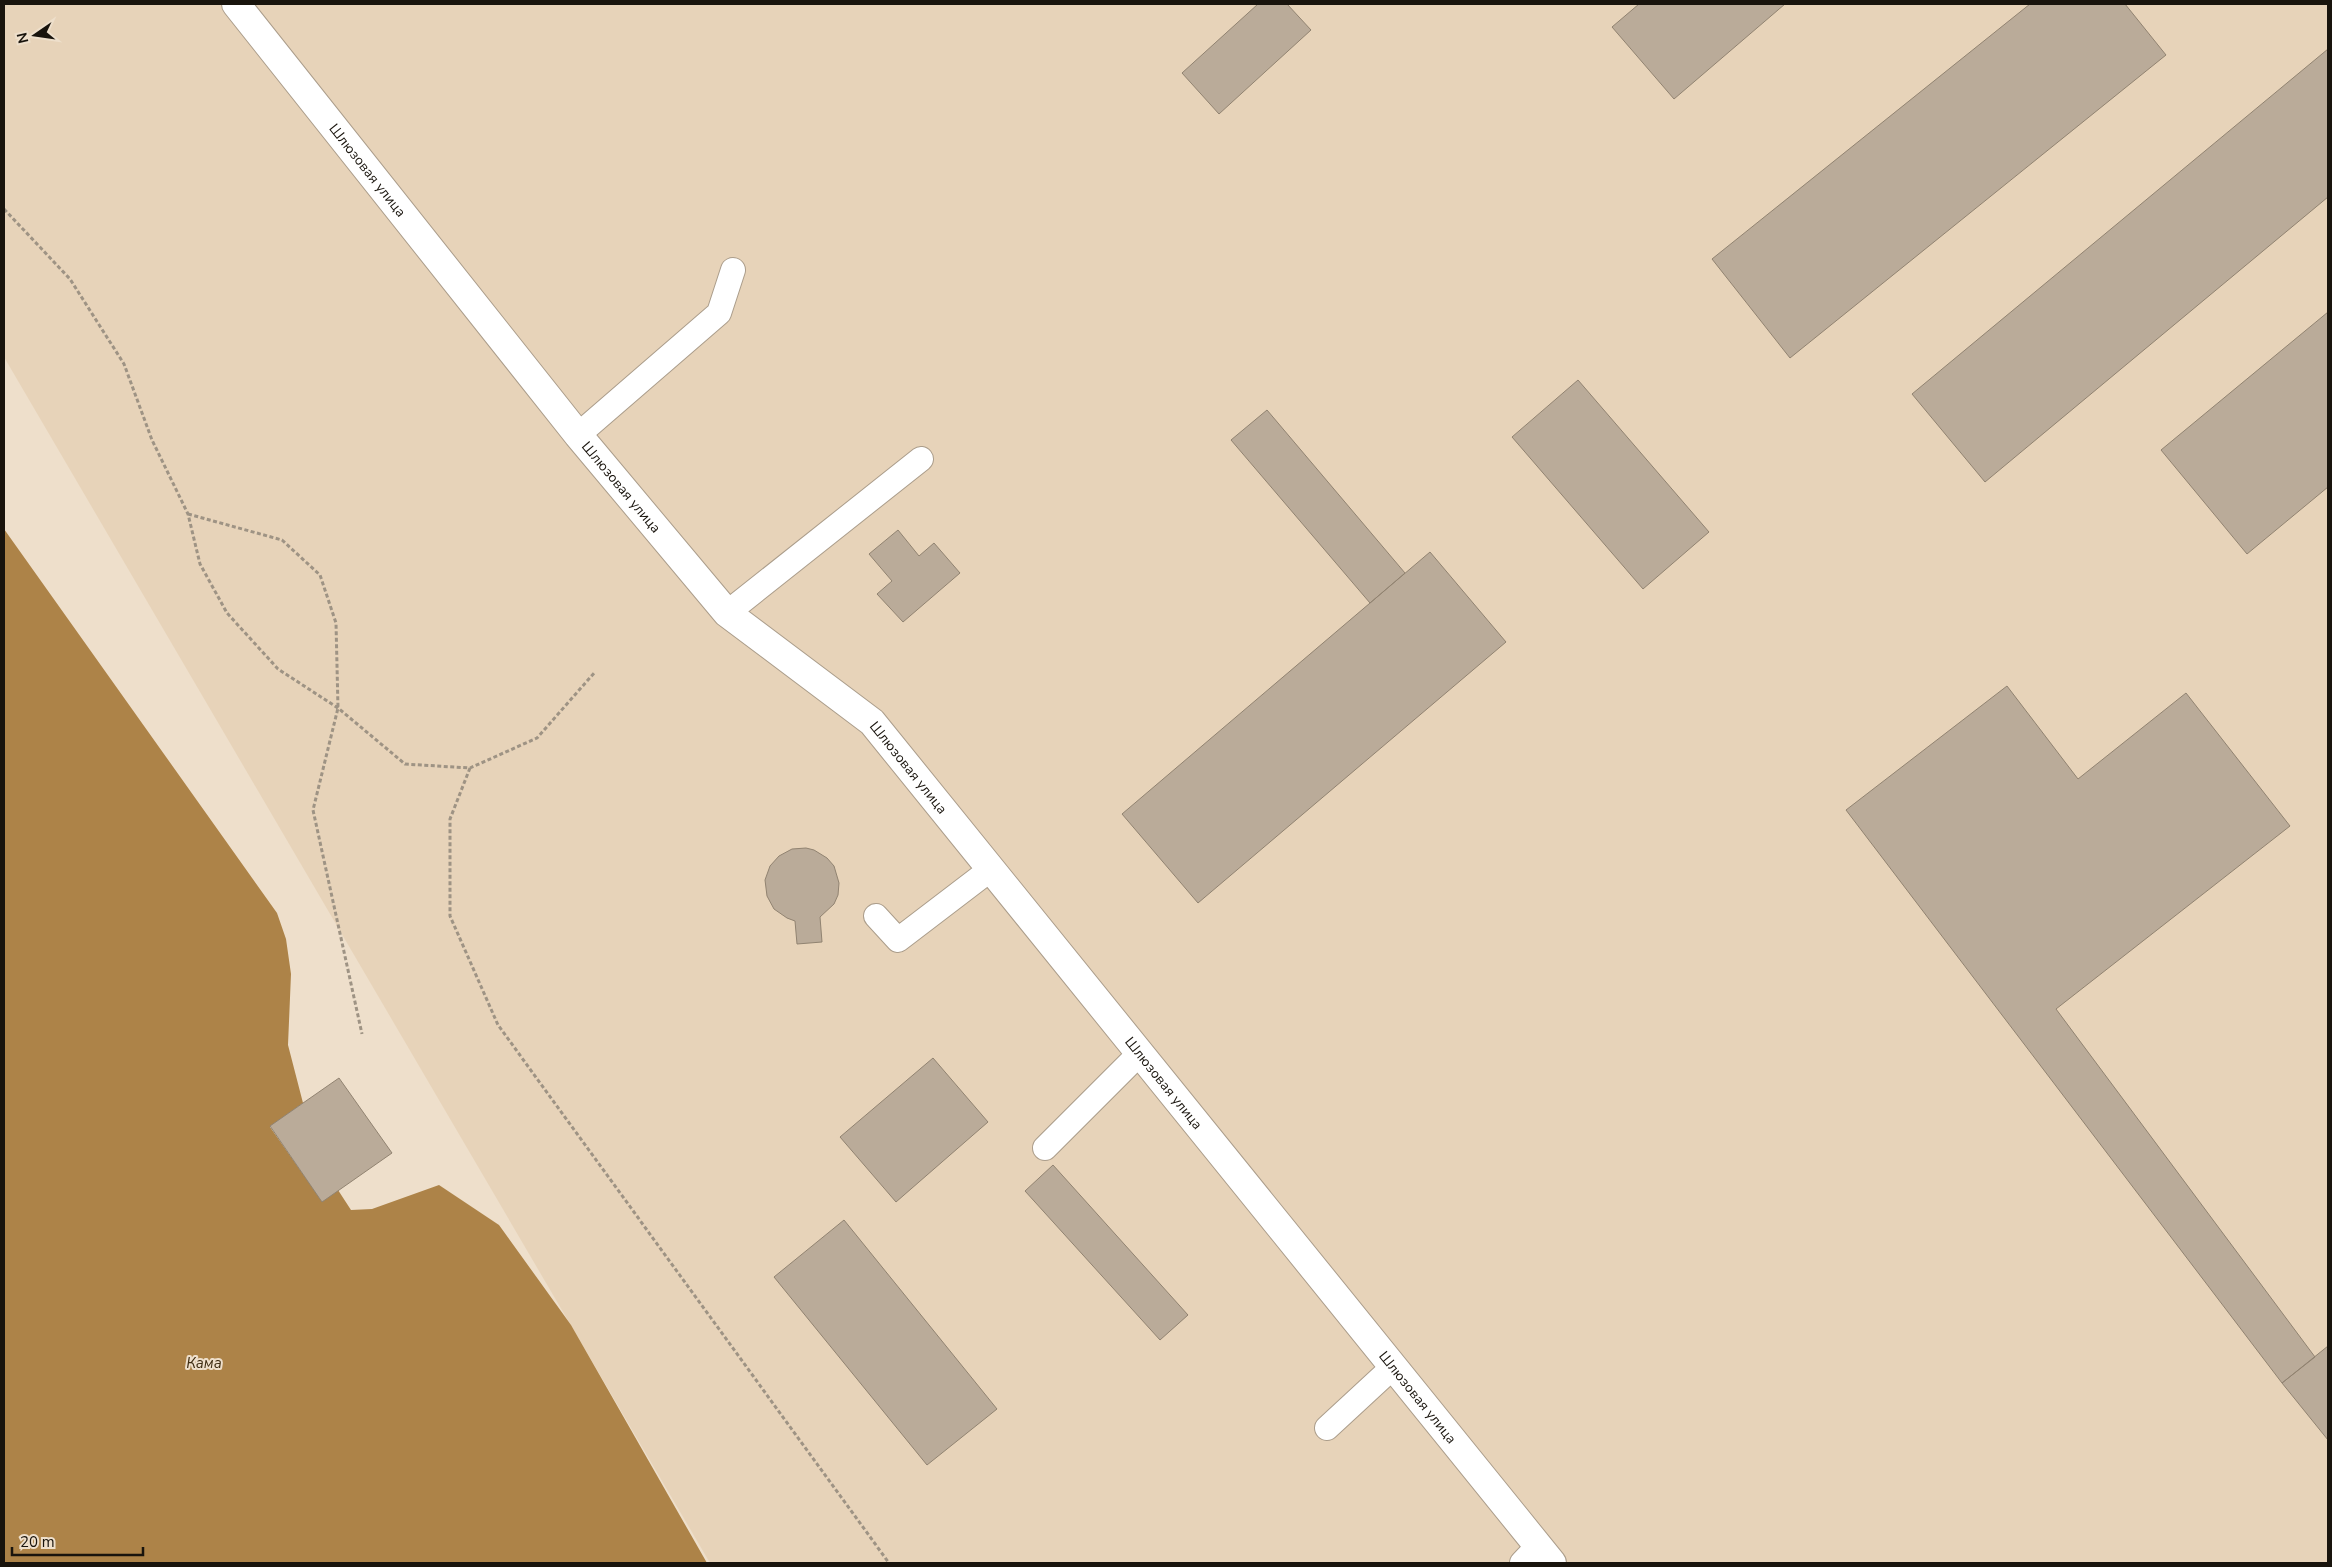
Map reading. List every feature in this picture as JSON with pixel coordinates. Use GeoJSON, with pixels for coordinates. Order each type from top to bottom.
{"type":"FeatureCollection","features":[{"type":"Feature","properties":{"kind":"street","name":"Шлюзовая улица"},"geometry":{"type":"LineString","coordinates":[[236,4],[578,435],[727,612],[872,722],[1393,1367],[1537,1558]]}},
{"type":"Feature","properties":{"kind":"lane"},"geometry":{"type":"LineString","coordinates":[[578,435],[719,313],[733,270]]}},
{"type":"Feature","properties":{"kind":"lane"},"geometry":{"type":"LineString","coordinates":[[727,612],[921,459]]}},
{"type":"Feature","properties":{"kind":"lane"},"geometry":{"type":"LineString","coordinates":[[876,916],[898,940],[991,869]]}},
{"type":"Feature","properties":{"kind":"lane"},"geometry":{"type":"LineString","coordinates":[[1045,1148],[1140,1053]]}},
{"type":"Feature","properties":{"kind":"lane"},"geometry":{"type":"LineString","coordinates":[[1327,1428],[1393,1367]]}},
{"type":"Feature","properties":{"kind":"path"},"geometry":{"type":"LineString","coordinates":[[4,209],[70,279],[124,364],[152,440],[188,514],[200,564],[227,613],[278,669],[338,708],[404,764],[470,768],[537,738],[595,672]]}},
{"type":"Feature","properties":{"kind":"path"},"geometry":{"type":"LineString","coordinates":[[188,514],[282,540],[320,575],[336,622],[338,708],[314,810],[362,1034]]}},
{"type":"Feature","properties":{"kind":"path"},"geometry":{"type":"LineString","coordinates":[[470,768],[450,819],[450,916],[498,1025],[890,1563]]}},
{"type":"Feature","properties":{"kind":"shaded area"},"geometry":{"type":"Polygon","coordinates":[[[4,4],[2328,4],[2328,1563],[710,1563],[4,357],[4,4]]]}},
{"type":"Feature","properties":{"kind":"water","name":"Кама"},"geometry":{"type":"Polygon","coordinates":[[[4,529],[277,913],[286,939],[291,974],[288,1045],[303,1103],[270,1127],[322,1201],[338,1190],[351,1210],[372,1209],[439,1185],[499,1225],[571,1325],[707,1563],[4,1563],[4,529]]]}},
{"type":"Feature","properties":{"kind":"building"},"geometry":{"type":"Polygon","coordinates":[[[1258,4],[1287,4],[1311,30],[1219,114],[1182,73],[1258,4]]]}},
{"type":"Feature","properties":{"kind":"building"},"geometry":{"type":"Polygon","coordinates":[[[1639,4],[1785,4],[1674,99],[1612,27],[1639,4]]]}},
{"type":"Feature","properties":{"kind":"building"},"geometry":{"type":"Polygon","coordinates":[[[2030,4],[2125,4],[2166,55],[1790,358],[1712,259],[2030,4]]]}},
{"type":"Feature","properties":{"kind":"building"},"geometry":{"type":"Polygon","coordinates":[[[2328,49],[2328,197],[1985,482],[1912,394],[2328,49]]]}},
{"type":"Feature","properties":{"kind":"building"},"geometry":{"type":"Polygon","coordinates":[[[2328,312],[2328,487],[2247,554],[2161,450],[2328,312]]]}},
{"type":"Feature","properties":{"kind":"building"},"geometry":{"type":"Polygon","coordinates":[[[1578,380],[1709,532],[1643,589],[1512,437],[1578,380]]]}},
{"type":"Feature","properties":{"kind":"building"},"geometry":{"type":"Polygon","coordinates":[[[1267,410],[1405,573],[1370,603],[1231,440],[1267,410]]]}},
{"type":"Feature","properties":{"kind":"building"},"geometry":{"type":"Polygon","coordinates":[[[898,530],[919,556],[934,543],[960,573],[903,622],[877,594],[892,581],[869,554],[898,530]]]}},
{"type":"Feature","properties":{"kind":"building"},"geometry":{"type":"Polygon","coordinates":[[[1430,552],[1506,642],[1198,903],[1122,814],[1430,552]]]}},
{"type":"Feature","properties":{"kind":"building"},"geometry":{"type":"Polygon","coordinates":[[[2007,686],[2078,779],[2186,693],[2290,826],[2056,1009],[2315,1357],[2282,1383],[1846,810],[2007,686]]]}},
{"type":"Feature","properties":{"kind":"building"},"geometry":{"type":"Polygon","coordinates":[[[806,848],[814,850],[827,858],[834,866],[839,883],[838,895],[834,904],[820,917],[822,942],[797,944],[795,921],[774,909],[767,896],[765,880],[770,866],[779,856],[792,849],[806,848]]]}},
{"type":"Feature","properties":{"kind":"building"},"geometry":{"type":"Polygon","coordinates":[[[933,1058],[988,1122],[896,1202],[840,1137],[933,1058]]]}},
{"type":"Feature","properties":{"kind":"building"},"geometry":{"type":"Polygon","coordinates":[[[339,1078],[392,1153],[322,1202],[270,1126],[339,1078]]]}},
{"type":"Feature","properties":{"kind":"building"},"geometry":{"type":"Polygon","coordinates":[[[1053,1165],[1188,1315],[1160,1340],[1025,1191],[1053,1165]]]}},
{"type":"Feature","properties":{"kind":"building"},"geometry":{"type":"Polygon","coordinates":[[[844,1220],[997,1409],[927,1465],[774,1277],[844,1220]]]}},
{"type":"Feature","properties":{"kind":"building"},"geometry":{"type":"Polygon","coordinates":[[[2328,1346],[2328,1440],[2282,1383],[2328,1346]]]}}]}
